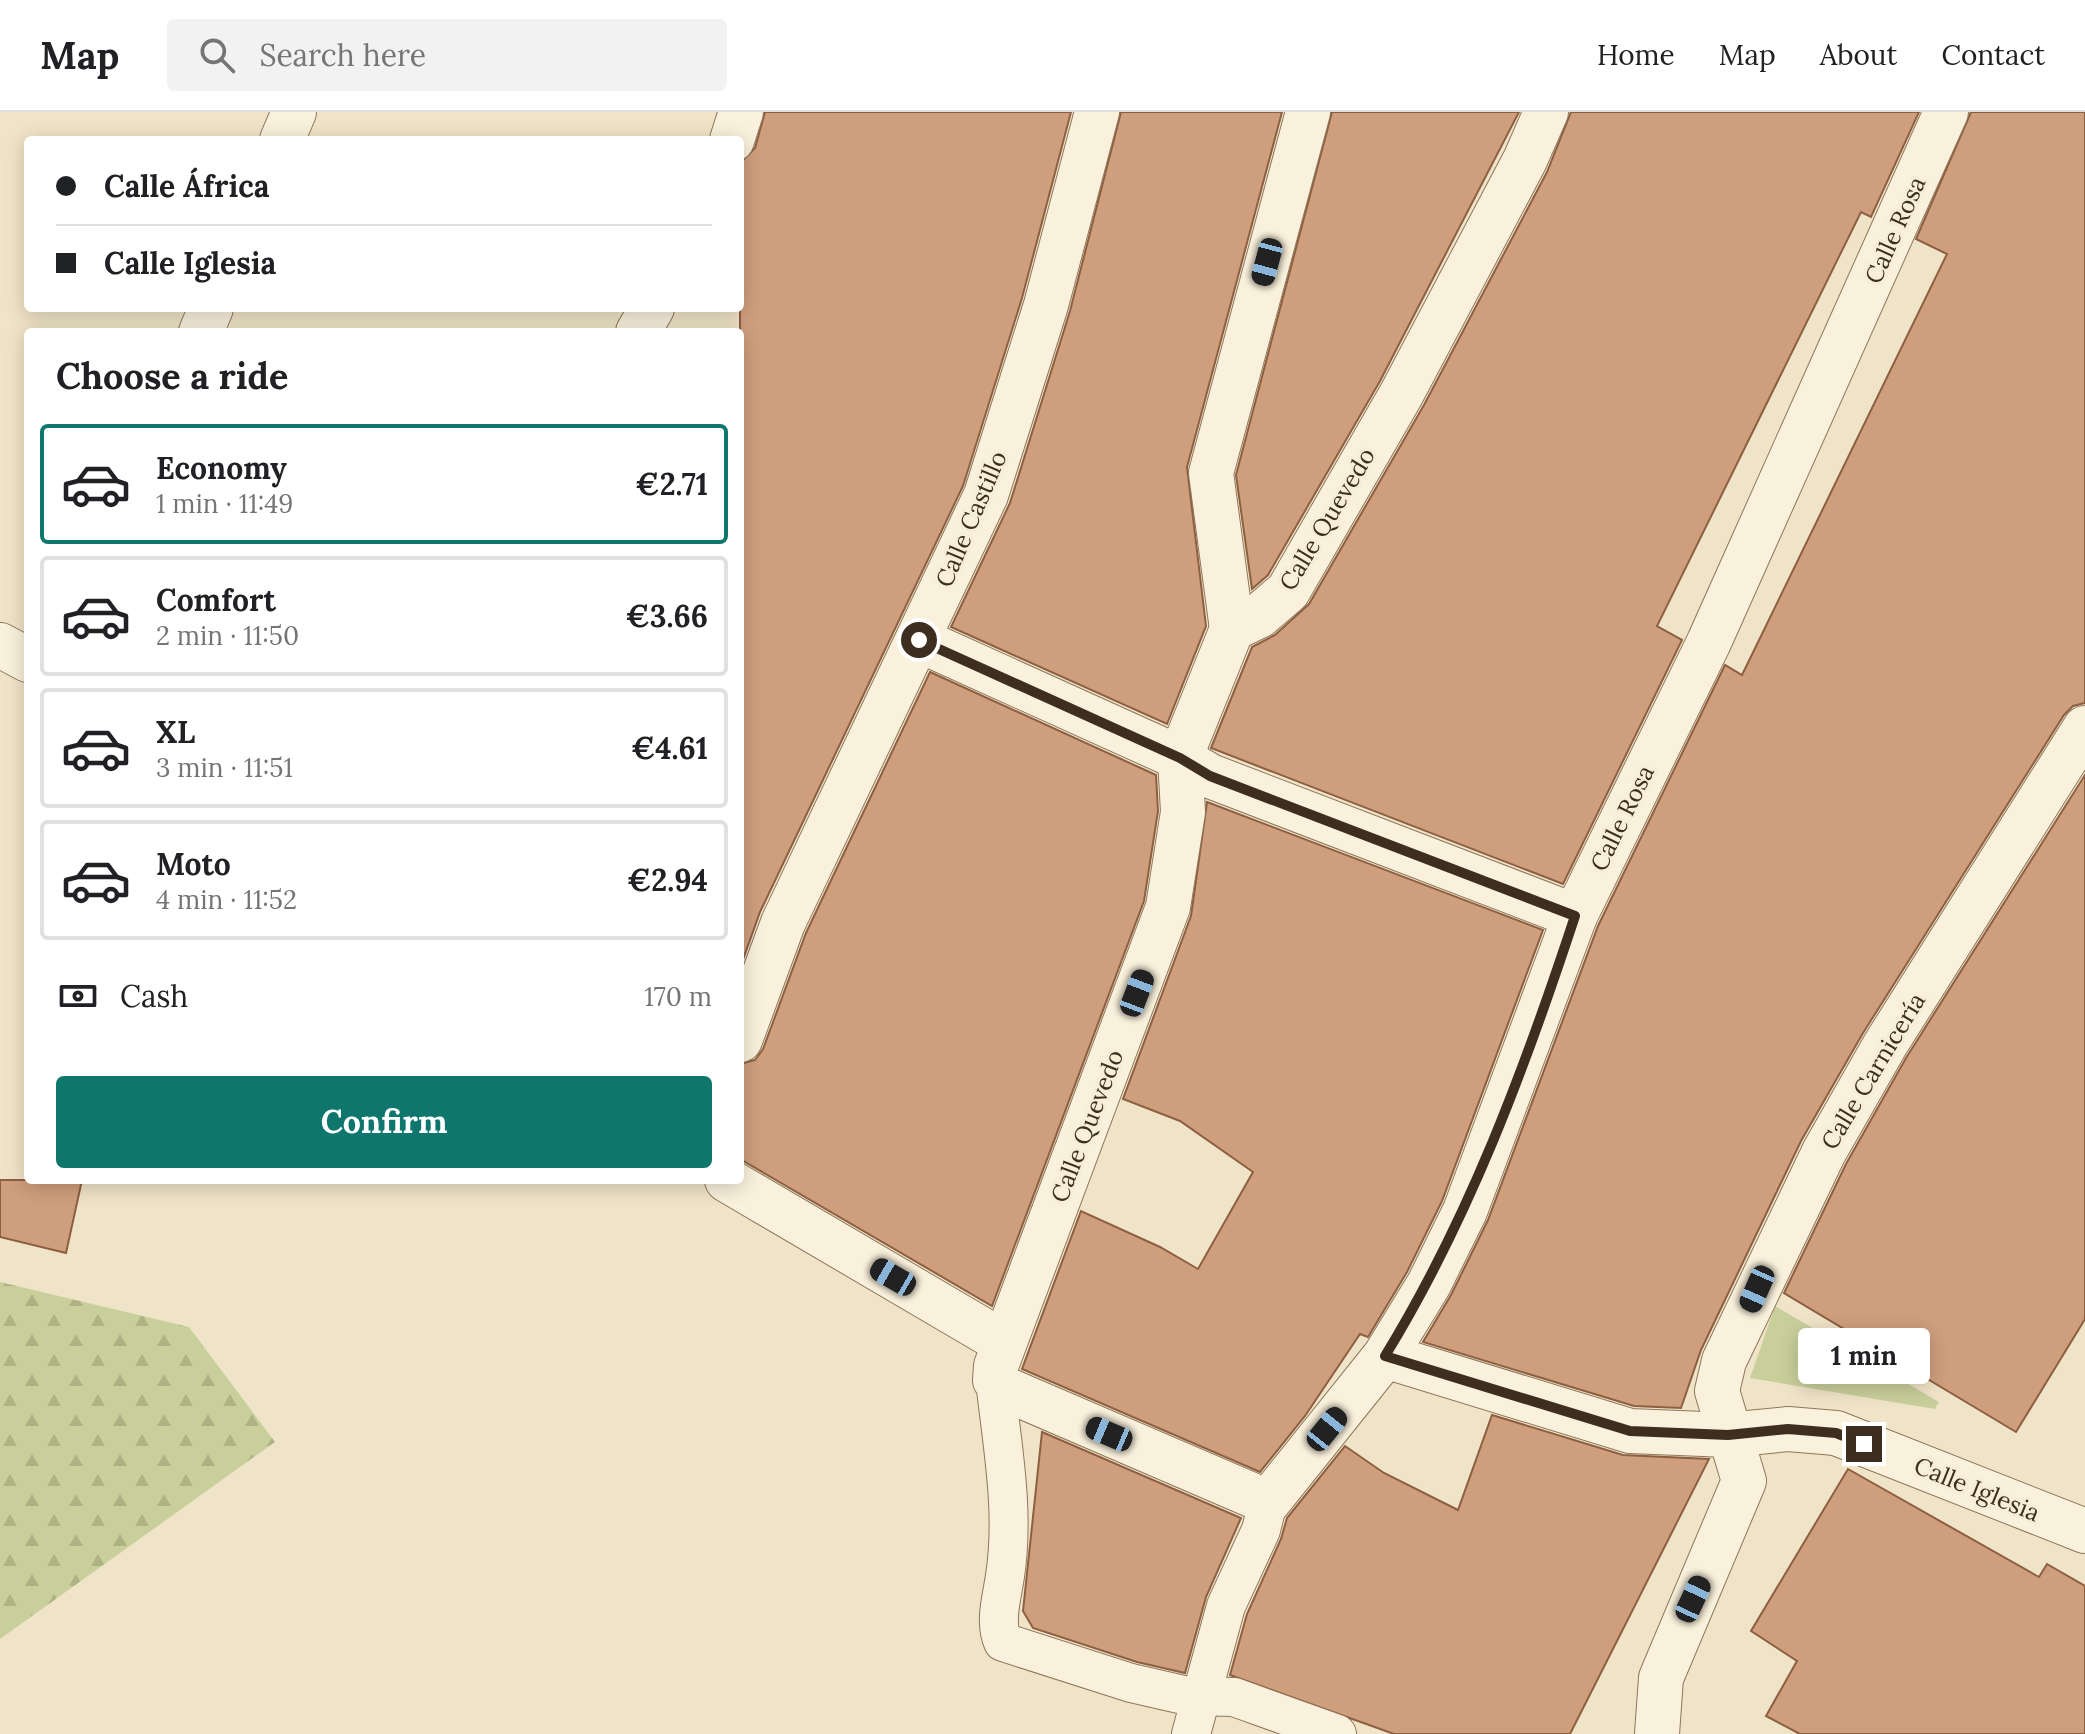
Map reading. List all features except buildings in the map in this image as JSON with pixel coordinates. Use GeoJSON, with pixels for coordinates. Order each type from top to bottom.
{"type":"FeatureCollection","features":[{"type":"Feature","properties":{"kind":"street"},"geometry":{"type":"LineString","coordinates":[[284,136],[294,112]]}},
{"type":"Feature","properties":{"kind":"street"},"geometry":{"type":"LineString","coordinates":[[733,136],[741,112]]}},
{"type":"Feature","properties":{"kind":"street","name":"Calle Castillo"},"geometry":{"type":"LineString","coordinates":[[744,1029],[783,923],[919,640],[990,482],[1046,305],[1097,112]]}},
{"type":"Feature","properties":{"kind":"street"},"geometry":{"type":"LineString","coordinates":[[1232,629],[1211,473],[1308,112]]}},
{"type":"Feature","properties":{"kind":"street","name":"Calle Quevedo"},"geometry":{"type":"LineString","coordinates":[[999,1361],[1168,907],[1183,812],[1180,758],[1232,629],[1259,616],[1288,591],[1402,393],[1525,160],[1546,112]]}},
{"type":"Feature","properties":{"kind":"street","name":"Calle Rosa"},"geometry":{"type":"LineString","coordinates":[[1268,1502],[1385,1356],[1429,1284],[1465,1211],[1551,988],[1575,916],[1709,642],[1946,112]]}},
{"type":"Feature","properties":{"kind":"street"},"geometry":{"type":"LineString","coordinates":[[919,640],[1180,758],[1210,776],[1575,916]]}},
{"type":"Feature","properties":{"kind":"street"},"geometry":{"type":"LineString","coordinates":[[0,645],[24,658]]}},
{"type":"Feature","properties":{"kind":"street","name":"Calle Carnicería"},"geometry":{"type":"LineString","coordinates":[[1657,1734],[1661,1678],[1681,1626],[1742,1494],[1744,1481],[1741,1464],[1728,1435],[1717,1391],[1724,1361],[1817,1166],[1885,1045],[2085,728]]}},
{"type":"Feature","properties":{"kind":"street"},"geometry":{"type":"LineString","coordinates":[[733,1184],[999,1361],[1003,1388],[1268,1502]]}},
{"type":"Feature","properties":{"kind":"street","name":"Calle Iglesia"},"geometry":{"type":"LineString","coordinates":[[1385,1356],[1630,1431],[1728,1435],[1788,1429],[1836,1433],[2085,1531]]}},
{"type":"Feature","properties":{"kind":"lane"},"geometry":{"type":"LineString","coordinates":[[999,1361],[1009,1507],[1008,1558],[999,1619],[1003,1642],[1131,1683],[1199,1696],[1234,1697],[1337,1734]]}},
{"type":"Feature","properties":{"kind":"lane"},"geometry":{"type":"LineString","coordinates":[[1191,1734],[1226,1606],[1261,1530],[1268,1502]]}},
{"type":"Feature","properties":{"kind":"green space"},"geometry":{"type":"Polygon","coordinates":[[[0,1282],[189,1327],[275,1442],[0,1639],[0,1282]]]}},
{"type":"Feature","properties":{"kind":"green space"},"geometry":{"type":"Polygon","coordinates":[[[1775,1306],[1939,1402],[1935,1409],[1750,1378],[1775,1306]]]}},
{"type":"Feature","properties":{"kind":"route"},"geometry":{"type":"LineString","coordinates":[[919,640],[1180,758],[1210,776],[1575,916],[1551,988],[1465,1211],[1429,1284],[1385,1356],[1630,1431],[1728,1435],[1788,1429],[1836,1433],[1864,1444]]}}]}
